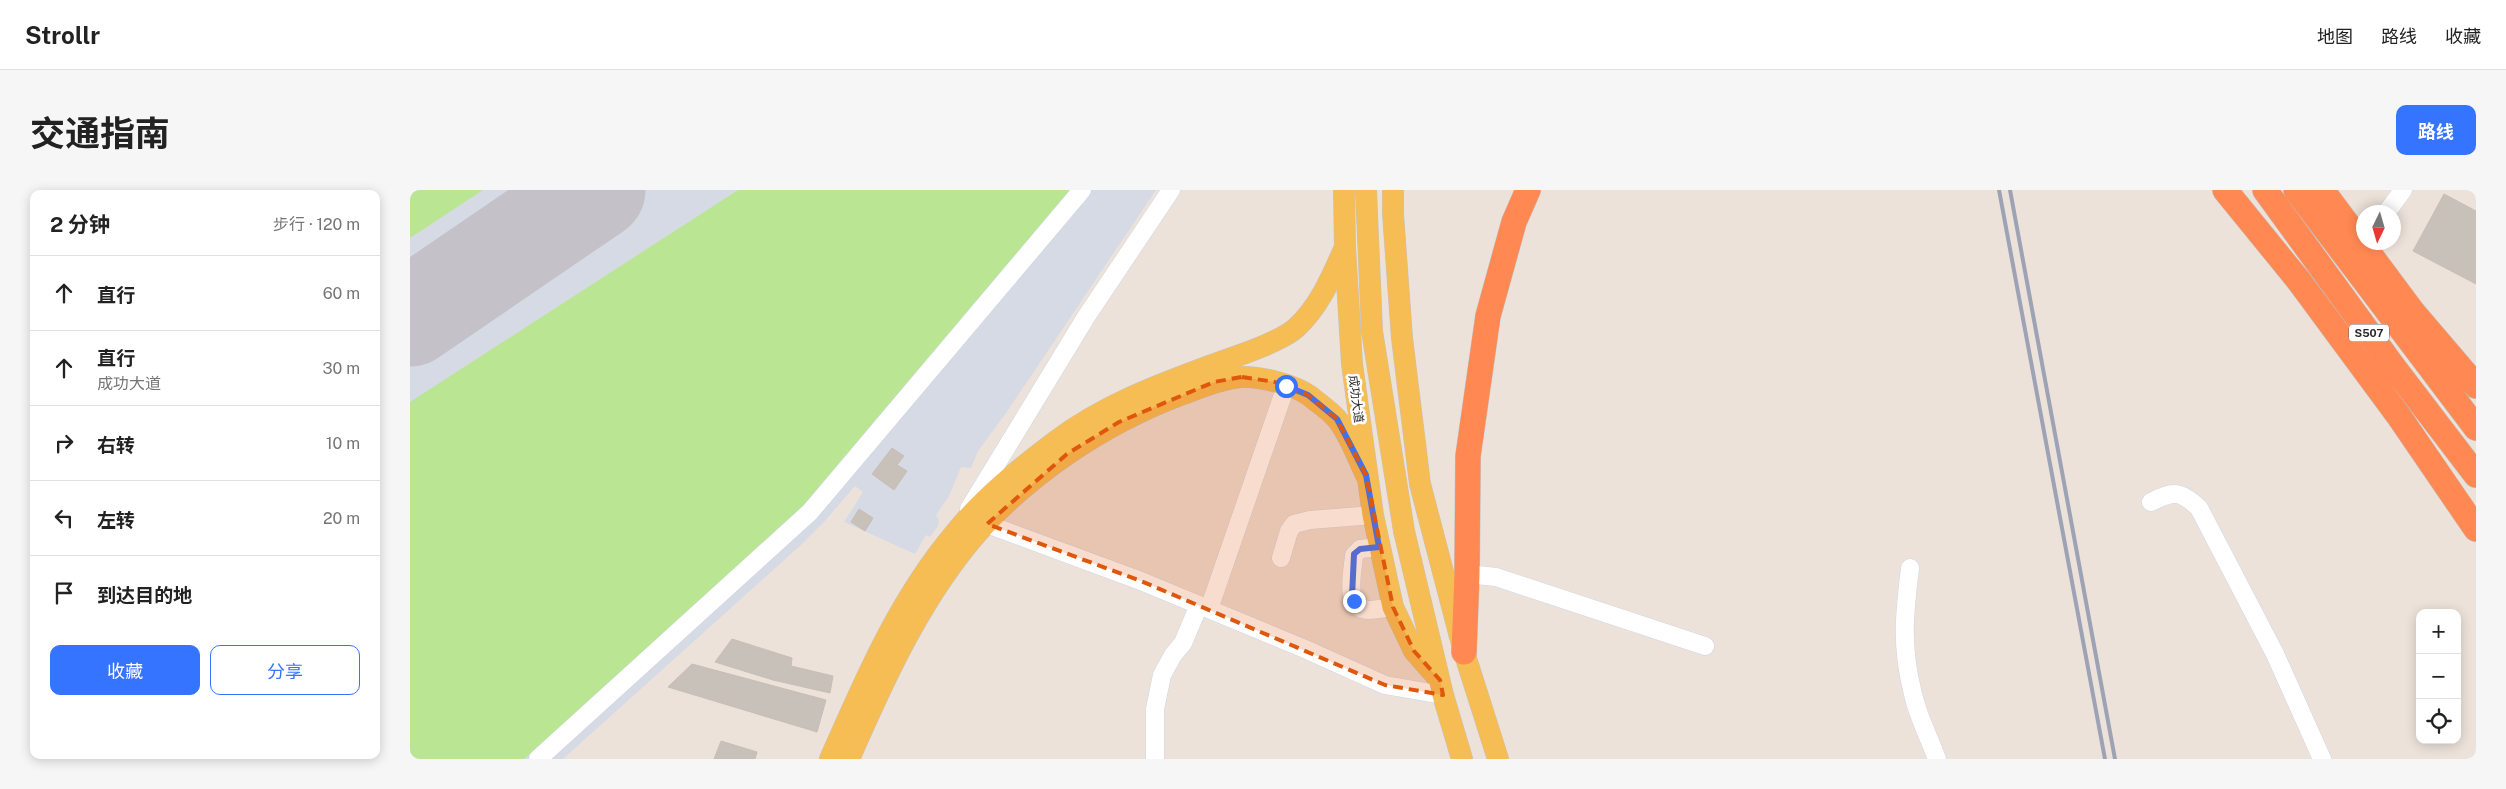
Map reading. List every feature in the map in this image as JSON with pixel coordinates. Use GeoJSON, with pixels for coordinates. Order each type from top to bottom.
{"type":"FeatureCollection","features":[{"type":"Feature","properties":{"kind":"highway"},"geometry":{"type":"LineString","coordinates":[[1464,652],[1468,456],[1488,316],[1514,222],[1528,190]]}},
{"type":"Feature","properties":{"kind":"highway"},"geometry":{"type":"LineString","coordinates":[[2225,190],[2299,282],[2398,415],[2476,529]]}},
{"type":"Feature","properties":{"kind":"highway","name":"S507"},"geometry":{"type":"LineString","coordinates":[[2265,190],[2386,357],[2476,475]]}},
{"type":"Feature","properties":{"kind":"highway","name":"S507"},"geometry":{"type":"LineString","coordinates":[[2296,190],[2476,428]]}},
{"type":"Feature","properties":{"kind":"highway"},"geometry":{"type":"LineString","coordinates":[[2322,190],[2356,234]]}},
{"type":"Feature","properties":{"kind":"highway"},"geometry":{"type":"LineString","coordinates":[[2368,250],[2412,311],[2476,386]]}},
{"type":"Feature","properties":{"kind":"main road","name":"成功大道"},"geometry":{"type":"LineString","coordinates":[[1344,190],[1344,247],[1352,364],[1366,475],[1379,547],[1392,607],[1414,651],[1442,688]]}},
{"type":"Feature","properties":{"kind":"main road"},"geometry":{"type":"LineString","coordinates":[[1366,190],[1372,331],[1404,531],[1442,688],[1462,759]]}},
{"type":"Feature","properties":{"kind":"main road"},"geometry":{"type":"LineString","coordinates":[[1393,190],[1392,214],[1402,338],[1420,484],[1464,652],[1498,759]]}},
{"type":"Feature","properties":{"kind":"main road"},"geometry":{"type":"LineString","coordinates":[[830,759],[873,664],[912,592],[954,533],[995,491],[1049,446],[1110,406],[1153,386],[1258,347],[1295,328],[1324,294],[1344,247]]}},
{"type":"Feature","properties":{"kind":"main road"},"geometry":{"type":"LineString","coordinates":[[850,759],[884,679],[928,601],[968,544],[1007,503],[1067,454],[1119,422],[1214,382],[1242,377],[1274,382],[1308,395],[1337,419],[1366,475]]}},
{"type":"Feature","properties":{"kind":"street"},"geometry":{"type":"LineString","coordinates":[[538,759],[810,512],[1082,190]]}},
{"type":"Feature","properties":{"kind":"street"},"geometry":{"type":"LineString","coordinates":[[954,533],[1086,317],[1171,190]]}},
{"type":"Feature","properties":{"kind":"street"},"geometry":{"type":"LineString","coordinates":[[2392,205],[2402,190]]}},
{"type":"Feature","properties":{"kind":"street"},"geometry":{"type":"LineString","coordinates":[[1155,759],[1155,710],[1162,675],[1204,607],[1286,386]]}},
{"type":"Feature","properties":{"kind":"street"},"geometry":{"type":"LineString","coordinates":[[2150,502],[2169,494],[2186,495],[2199,508],[2276,654],[2322,759]]}},
{"type":"Feature","properties":{"kind":"street"},"geometry":{"type":"LineString","coordinates":[[1281,558],[1289,530],[1294,524],[1310,520],[1373,515]]}},
{"type":"Feature","properties":{"kind":"street"},"geometry":{"type":"LineString","coordinates":[[987,524],[1204,607],[1385,685],[1442,688]]}},
{"type":"Feature","properties":{"kind":"street"},"geometry":{"type":"LineString","coordinates":[[1379,547],[1360,549],[1354,554],[1352,597],[1358,606],[1367,610],[1392,607]]}},
{"type":"Feature","properties":{"kind":"street"},"geometry":{"type":"LineString","coordinates":[[1910,568],[1903,625],[1903,642],[1913,695],[1936,759]]}},
{"type":"Feature","properties":{"kind":"street"},"geometry":{"type":"LineString","coordinates":[[1467,574],[1496,577],[1705,646]]}},
{"type":"Feature","properties":{"kind":"highlighted area"},"geometry":{"type":"Polygon","coordinates":[[[1242,377],[1275,382],[1308,395],[1337,419],[1366,475],[1393,607],[1414,651],[1440,680],[1443,695],[1385,685],[1141,581],[987,524],[1067,454],[1119,422],[1214,382],[1242,377]]]}},
{"type":"Feature","properties":{"kind":"shaded area"},"geometry":{"type":"Polygon","coordinates":[[[410,190],[1156,190],[1006,413],[978,451],[971,468],[961,467],[949,496],[936,515],[939,520],[938,526],[930,537],[926,535],[915,554],[844,522],[863,492],[855,486],[825,521],[801,545],[563,759],[410,759],[410,190]]]}},
{"type":"Feature","properties":{"kind":"green space"},"geometry":{"type":"Polygon","coordinates":[[[410,190],[483,190],[410,238],[410,190]]]}},
{"type":"Feature","properties":{"kind":"green space"},"geometry":{"type":"Polygon","coordinates":[[[738,190],[1071,190],[811,503],[524,759],[410,759],[410,402],[738,190]]]}},
{"type":"Feature","properties":{"kind":"building"},"geometry":{"type":"Polygon","coordinates":[[[2444,194],[2476,211],[2476,284],[2413,251],[2444,194]]]}},
{"type":"Feature","properties":{"kind":"building"},"geometry":{"type":"Polygon","coordinates":[[[892,448],[904,456],[897,465],[907,471],[894,490],[872,474],[892,448]]]}},
{"type":"Feature","properties":{"kind":"building"},"geometry":{"type":"Polygon","coordinates":[[[859,509],[873,518],[865,531],[851,522],[859,509]]]}},
{"type":"Feature","properties":{"kind":"building"},"geometry":{"type":"Polygon","coordinates":[[[732,639],[792,658],[791,666],[833,676],[830,693],[773,680],[715,662],[732,639]]]}},
{"type":"Feature","properties":{"kind":"building"},"geometry":{"type":"Polygon","coordinates":[[[692,664],[826,700],[817,732],[668,687],[692,664]]]}},
{"type":"Feature","properties":{"kind":"building"},"geometry":{"type":"Polygon","coordinates":[[[721,741],[757,752],[755,759],[714,759],[721,741]]]}},
{"type":"Feature","properties":{"kind":"runway"},"geometry":{"type":"LineString","coordinates":[[410,317],[596,190]]}},
{"type":"Feature","properties":{"kind":"railway"},"geometry":{"type":"LineString","coordinates":[[1999,190],[2105,759]]}},
{"type":"Feature","properties":{"kind":"railway"},"geometry":{"type":"LineString","coordinates":[[2010,190],[2115,759]]}},
{"type":"Feature","properties":{"kind":"route"},"geometry":{"type":"LineString","coordinates":[[1286,386],[1308,395],[1337,419],[1366,475],[1379,547],[1360,549],[1354,554],[1352,597],[1354,601]]}}]}
